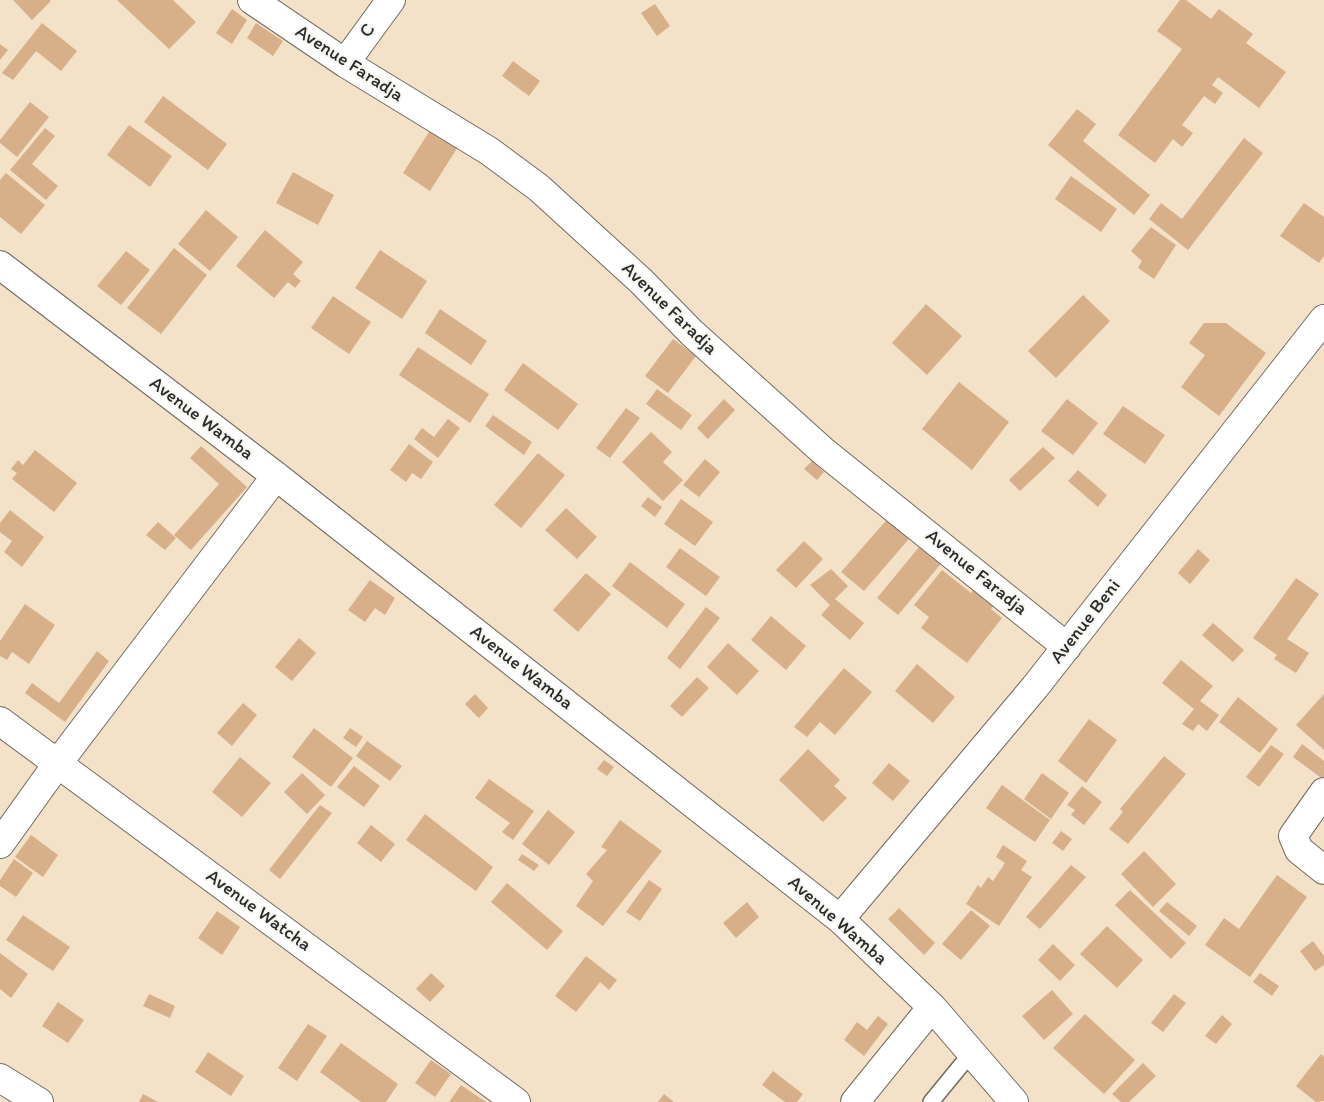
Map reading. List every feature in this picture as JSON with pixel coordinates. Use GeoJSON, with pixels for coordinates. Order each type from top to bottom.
{"type":"FeatureCollection","features":[{"type":"Feature","properties":{"kind":"street","name":"Avenue Faradja"},"geometry":{"type":"LineString","coordinates":[[252,0],[345,63],[489,151],[539,188],[641,282],[692,333],[823,451],[1066,647]]}},
{"type":"Feature","properties":{"kind":"street","name":"C"},"geometry":{"type":"LineString","coordinates":[[345,63],[391,0]]}},
{"type":"Feature","properties":{"kind":"street","name":"Avenue Wamba"},"geometry":{"type":"LineString","coordinates":[[0,265],[276,476],[840,919],[932,1007],[1014,1102]]}},
{"type":"Feature","properties":{"kind":"street","name":"Avenue Beni"},"geometry":{"type":"LineString","coordinates":[[840,919],[1066,647],[1324,319]]}},
{"type":"Feature","properties":{"kind":"street"},"geometry":{"type":"LineString","coordinates":[[0,844],[58,763],[276,476]]}},
{"type":"Feature","properties":{"kind":"street","name":"Avenue Watcha"},"geometry":{"type":"LineString","coordinates":[[0,721],[516,1102]]}},
{"type":"Feature","properties":{"kind":"street"},"geometry":{"type":"LineString","coordinates":[[1314,862],[1293,840],[1294,834],[1324,792]]}},
{"type":"Feature","properties":{"kind":"street"},"geometry":{"type":"LineString","coordinates":[[855,1102],[932,1007]]}},
{"type":"Feature","properties":{"kind":"street"},"geometry":{"type":"LineString","coordinates":[[0,1078],[39,1102]]}},
{"type":"Feature","properties":{"kind":"lane"},"geometry":{"type":"LineString","coordinates":[[937,1099],[972,1052]]}},
{"type":"Feature","properties":{"kind":"building"},"geometry":{"type":"Polygon","coordinates":[[[13,0],[50,0],[51,1],[32,20],[13,0]]]}},
{"type":"Feature","properties":{"kind":"building"},"geometry":{"type":"Polygon","coordinates":[[[117,0],[173,0],[196,22],[169,49],[117,0]]]}},
{"type":"Feature","properties":{"kind":"building"},"geometry":{"type":"Polygon","coordinates":[[[1180,0],[1186,0],[1211,19],[1219,9],[1253,34],[1246,43],[1286,72],[1259,108],[1218,77],[1212,85],[1223,93],[1215,104],[1204,96],[1182,125],[1193,133],[1182,147],[1173,139],[1155,163],[1118,135],[1182,49],[1157,31],[1180,0]]]}},
{"type":"Feature","properties":{"kind":"building"},"geometry":{"type":"Polygon","coordinates":[[[655,4],[670,26],[657,36],[641,13],[655,4]]]}},
{"type":"Feature","properties":{"kind":"building"},"geometry":{"type":"Polygon","coordinates":[[[232,9],[247,20],[232,44],[216,33],[232,9]]]}},
{"type":"Feature","properties":{"kind":"building"},"geometry":{"type":"Polygon","coordinates":[[[42,23],[77,51],[61,71],[36,51],[13,80],[2,73],[42,23]]]}},
{"type":"Feature","properties":{"kind":"building"},"geometry":{"type":"Polygon","coordinates":[[[256,23],[283,41],[273,56],[247,38],[256,23]]]}},
{"type":"Feature","properties":{"kind":"building"},"geometry":{"type":"Polygon","coordinates":[[[0,44],[8,50],[0,60],[0,44]]]}},
{"type":"Feature","properties":{"kind":"building"},"geometry":{"type":"Polygon","coordinates":[[[513,61],[540,81],[529,96],[502,76],[513,61]]]}},
{"type":"Feature","properties":{"kind":"building"},"geometry":{"type":"Polygon","coordinates":[[[163,96],[227,144],[208,170],[144,122],[163,96]]]}},
{"type":"Feature","properties":{"kind":"building"},"geometry":{"type":"Polygon","coordinates":[[[30,102],[49,117],[17,157],[0,143],[0,140],[30,102]]]}},
{"type":"Feature","properties":{"kind":"building"},"geometry":{"type":"Polygon","coordinates":[[[1077,109],[1096,124],[1083,141],[1150,195],[1134,215],[1048,145],[1077,109]]]}},
{"type":"Feature","properties":{"kind":"building"},"geometry":{"type":"Polygon","coordinates":[[[434,124],[461,142],[430,191],[403,173],[434,124]]]}},
{"type":"Feature","properties":{"kind":"building"},"geometry":{"type":"Polygon","coordinates":[[[129,125],[172,156],[150,187],[107,155],[129,125]]]}},
{"type":"Feature","properties":{"kind":"building"},"geometry":{"type":"Polygon","coordinates":[[[45,128],[55,136],[32,164],[58,186],[46,200],[10,170],[45,128]]]}},
{"type":"Feature","properties":{"kind":"building"},"geometry":{"type":"Polygon","coordinates":[[[1244,138],[1263,153],[1188,250],[1149,219],[1161,203],[1182,219],[1244,138]]]}},
{"type":"Feature","properties":{"kind":"building"},"geometry":{"type":"Polygon","coordinates":[[[293,172],[334,195],[318,225],[276,203],[293,172]]]}},
{"type":"Feature","properties":{"kind":"building"},"geometry":{"type":"Polygon","coordinates":[[[6,173],[45,205],[21,234],[0,217],[0,180],[6,173]]]}},
{"type":"Feature","properties":{"kind":"building"},"geometry":{"type":"Polygon","coordinates":[[[1071,176],[1117,209],[1101,232],[1055,199],[1071,176]]]}},
{"type":"Feature","properties":{"kind":"building"},"geometry":{"type":"Polygon","coordinates":[[[1304,203],[1324,217],[1324,256],[1319,263],[1280,236],[1304,203]]]}},
{"type":"Feature","properties":{"kind":"building"},"geometry":{"type":"Polygon","coordinates":[[[206,210],[238,237],[210,271],[178,244],[206,210]]]}},
{"type":"Feature","properties":{"kind":"building"},"geometry":{"type":"Polygon","coordinates":[[[1151,227],[1176,245],[1154,279],[1138,268],[1142,261],[1131,251],[1151,227]]]}},
{"type":"Feature","properties":{"kind":"building"},"geometry":{"type":"Polygon","coordinates":[[[265,230],[303,262],[293,274],[301,281],[295,288],[288,282],[274,298],[236,266],[265,230]]]}},
{"type":"Feature","properties":{"kind":"building"},"geometry":{"type":"Polygon","coordinates":[[[174,248],[207,275],[161,334],[127,308],[174,248]]]}},
{"type":"Feature","properties":{"kind":"building"},"geometry":{"type":"Polygon","coordinates":[[[380,250],[427,281],[402,319],[355,288],[380,250]]]}},
{"type":"Feature","properties":{"kind":"building"},"geometry":{"type":"Polygon","coordinates":[[[126,251],[150,270],[121,305],[97,286],[126,251]]]}},
{"type":"Feature","properties":{"kind":"building"},"geometry":{"type":"Polygon","coordinates":[[[1083,295],[1110,321],[1056,378],[1028,351],[1083,295]]]}},
{"type":"Feature","properties":{"kind":"building"},"geometry":{"type":"Polygon","coordinates":[[[333,296],[371,322],[349,354],[311,328],[333,296]]]}},
{"type":"Feature","properties":{"kind":"building"},"geometry":{"type":"Polygon","coordinates":[[[926,304],[962,336],[927,375],[892,343],[926,304]]]}},
{"type":"Feature","properties":{"kind":"building"},"geometry":{"type":"Polygon","coordinates":[[[440,309],[487,341],[471,365],[425,333],[440,309]]]}},
{"type":"Feature","properties":{"kind":"building"},"geometry":{"type":"Polygon","coordinates":[[[1204,323],[1226,323],[1266,353],[1219,416],[1181,387],[1205,355],[1189,343],[1204,323]]]}},
{"type":"Feature","properties":{"kind":"building"},"geometry":{"type":"Polygon","coordinates":[[[673,339],[696,356],[668,393],[645,376],[673,339]]]}},
{"type":"Feature","properties":{"kind":"building"},"geometry":{"type":"Polygon","coordinates":[[[418,347],[489,394],[470,423],[399,375],[418,347]]]}},
{"type":"Feature","properties":{"kind":"building"},"geometry":{"type":"Polygon","coordinates":[[[523,363],[578,404],[558,430],[504,390],[523,363]]]}},
{"type":"Feature","properties":{"kind":"building"},"geometry":{"type":"Polygon","coordinates":[[[959,382],[1009,422],[972,470],[922,429],[959,382]]]}},
{"type":"Feature","properties":{"kind":"building"},"geometry":{"type":"Polygon","coordinates":[[[657,389],[692,415],[681,430],[646,404],[657,389]]]}},
{"type":"Feature","properties":{"kind":"building"},"geometry":{"type":"Polygon","coordinates":[[[724,399],[735,410],[708,439],[697,428],[724,399]]]}},
{"type":"Feature","properties":{"kind":"building"},"geometry":{"type":"Polygon","coordinates":[[[1067,399],[1098,423],[1073,455],[1041,431],[1067,399]]]}},
{"type":"Feature","properties":{"kind":"building"},"geometry":{"type":"Polygon","coordinates":[[[1123,406],[1165,435],[1145,464],[1103,434],[1123,406]]]}},
{"type":"Feature","properties":{"kind":"building"},"geometry":{"type":"Polygon","coordinates":[[[626,408],[640,418],[610,458],[596,448],[626,408]]]}},
{"type":"Feature","properties":{"kind":"building"},"geometry":{"type":"Polygon","coordinates":[[[493,415],[532,442],[524,455],[485,426],[493,415]]]}},
{"type":"Feature","properties":{"kind":"building"},"geometry":{"type":"Polygon","coordinates":[[[448,419],[460,428],[438,458],[414,439],[422,428],[434,437],[448,419]]]}},
{"type":"Feature","properties":{"kind":"building"},"geometry":{"type":"Polygon","coordinates":[[[651,432],[672,452],[663,462],[683,480],[663,501],[622,462],[651,432]]]}},
{"type":"Feature","properties":{"kind":"building"},"geometry":{"type":"Polygon","coordinates":[[[409,444],[433,462],[421,479],[412,473],[406,482],[390,470],[409,444]]]}},
{"type":"Feature","properties":{"kind":"building"},"geometry":{"type":"Polygon","coordinates":[[[201,446],[247,487],[191,550],[174,535],[219,484],[190,458],[201,446]]]}},
{"type":"Feature","properties":{"kind":"building"},"geometry":{"type":"Polygon","coordinates":[[[1043,447],[1055,458],[1020,491],[1009,480],[1043,447]]]}},
{"type":"Feature","properties":{"kind":"building"},"geometry":{"type":"Polygon","coordinates":[[[35,450],[77,483],[54,512],[12,479],[17,473],[11,469],[18,460],[23,465],[35,450]]]}},
{"type":"Feature","properties":{"kind":"building"},"geometry":{"type":"Polygon","coordinates":[[[538,453],[565,475],[521,528],[494,505],[538,453]]]}},
{"type":"Feature","properties":{"kind":"building"},"geometry":{"type":"Polygon","coordinates":[[[705,459],[720,472],[699,497],[683,485],[705,459]]]}},
{"type":"Feature","properties":{"kind":"building"},"geometry":{"type":"Polygon","coordinates":[[[812,461],[824,472],[817,480],[804,469],[812,461]]]}},
{"type":"Feature","properties":{"kind":"building"},"geometry":{"type":"Polygon","coordinates":[[[1078,470],[1107,495],[1098,507],[1068,481],[1078,470]]]}},
{"type":"Feature","properties":{"kind":"building"},"geometry":{"type":"Polygon","coordinates":[[[648,497],[662,507],[655,517],[641,506],[648,497]]]}},
{"type":"Feature","properties":{"kind":"building"},"geometry":{"type":"Polygon","coordinates":[[[681,499],[713,522],[695,546],[664,524],[681,499]]]}},
{"type":"Feature","properties":{"kind":"building"},"geometry":{"type":"Polygon","coordinates":[[[566,508],[597,537],[577,559],[545,530],[566,508]]]}},
{"type":"Feature","properties":{"kind":"building"},"geometry":{"type":"Polygon","coordinates":[[[10,510],[44,537],[22,567],[4,552],[12,541],[0,532],[0,523],[10,510]]]}},
{"type":"Feature","properties":{"kind":"building"},"geometry":{"type":"Polygon","coordinates":[[[891,515],[914,533],[864,591],[841,572],[891,515]]]}},
{"type":"Feature","properties":{"kind":"building"},"geometry":{"type":"Polygon","coordinates":[[[158,522],[176,538],[165,550],[146,535],[158,522]]]}},
{"type":"Feature","properties":{"kind":"building"},"geometry":{"type":"Polygon","coordinates":[[[804,541],[823,559],[796,588],[776,570],[804,541]]]}},
{"type":"Feature","properties":{"kind":"building"},"geometry":{"type":"Polygon","coordinates":[[[924,541],[945,559],[898,615],[877,598],[924,541]]]}},
{"type":"Feature","properties":{"kind":"building"},"geometry":{"type":"Polygon","coordinates":[[[680,548],[720,577],[706,596],[666,567],[680,548]]]}},
{"type":"Feature","properties":{"kind":"building"},"geometry":{"type":"Polygon","coordinates":[[[1198,549],[1210,560],[1190,584],[1178,573],[1198,549]]]}},
{"type":"Feature","properties":{"kind":"building"},"geometry":{"type":"Polygon","coordinates":[[[630,562],[685,604],[667,628],[612,586],[630,562]]]}},
{"type":"Feature","properties":{"kind":"building"},"geometry":{"type":"Polygon","coordinates":[[[831,569],[848,586],[835,599],[864,623],[850,640],[821,615],[830,605],[810,585],[831,569]]]}},
{"type":"Feature","properties":{"kind":"building"},"geometry":{"type":"Polygon","coordinates":[[[942,570],[971,593],[975,587],[996,603],[991,609],[1002,618],[967,663],[921,628],[929,617],[914,605],[942,570]]]}},
{"type":"Feature","properties":{"kind":"building"},"geometry":{"type":"Polygon","coordinates":[[[586,573],[611,594],[578,632],[553,610],[586,573]]]}},
{"type":"Feature","properties":{"kind":"building"},"geometry":{"type":"Polygon","coordinates":[[[1296,578],[1319,594],[1287,639],[1309,653],[1296,673],[1274,659],[1277,655],[1253,638],[1296,578]]]}},
{"type":"Feature","properties":{"kind":"building"},"geometry":{"type":"Polygon","coordinates":[[[370,580],[395,598],[385,615],[375,608],[365,622],[348,610],[370,580]]]}},
{"type":"Feature","properties":{"kind":"building"},"geometry":{"type":"Polygon","coordinates":[[[25,604],[55,625],[29,664],[12,652],[7,660],[0,656],[0,641],[25,604]]]}},
{"type":"Feature","properties":{"kind":"building"},"geometry":{"type":"Polygon","coordinates":[[[706,607],[720,618],[680,669],[667,658],[706,607]]]}},
{"type":"Feature","properties":{"kind":"building"},"geometry":{"type":"Polygon","coordinates":[[[771,616],[806,646],[786,670],[751,640],[771,616]]]}},
{"type":"Feature","properties":{"kind":"building"},"geometry":{"type":"Polygon","coordinates":[[[1213,623],[1244,650],[1233,662],[1202,635],[1213,623]]]}},
{"type":"Feature","properties":{"kind":"building"},"geometry":{"type":"Polygon","coordinates":[[[299,638],[316,653],[292,681],[275,667],[299,638]]]}},
{"type":"Feature","properties":{"kind":"building"},"geometry":{"type":"Polygon","coordinates":[[[728,643],[759,671],[737,695],[707,667],[728,643]]]}},
{"type":"Feature","properties":{"kind":"building"},"geometry":{"type":"Polygon","coordinates":[[[97,651],[109,661],[65,722],[25,693],[32,683],[59,703],[97,651]]]}},
{"type":"Feature","properties":{"kind":"building"},"geometry":{"type":"Polygon","coordinates":[[[1181,660],[1213,686],[1200,701],[1219,715],[1207,731],[1198,724],[1193,731],[1182,724],[1194,709],[1162,683],[1181,660]]]}},
{"type":"Feature","properties":{"kind":"building"},"geometry":{"type":"Polygon","coordinates":[[[917,664],[955,697],[933,723],[895,691],[917,664]]]}},
{"type":"Feature","properties":{"kind":"building"},"geometry":{"type":"Polygon","coordinates":[[[844,668],[872,692],[835,735],[820,722],[807,737],[794,727],[844,668]]]}},
{"type":"Feature","properties":{"kind":"building"},"geometry":{"type":"Polygon","coordinates":[[[697,677],[709,688],[682,717],[670,706],[697,677]]]}},
{"type":"Feature","properties":{"kind":"building"},"geometry":{"type":"Polygon","coordinates":[[[475,694],[488,708],[479,718],[465,704],[475,694]]]}},
{"type":"Feature","properties":{"kind":"building"},"geometry":{"type":"Polygon","coordinates":[[[1324,694],[1324,750],[1296,725],[1324,694]]]}},
{"type":"Feature","properties":{"kind":"building"},"geometry":{"type":"Polygon","coordinates":[[[1238,697],[1278,729],[1260,753],[1219,722],[1238,697]]]}},
{"type":"Feature","properties":{"kind":"building"},"geometry":{"type":"Polygon","coordinates":[[[243,703],[257,715],[232,746],[217,733],[243,703]]]}},
{"type":"Feature","properties":{"kind":"building"},"geometry":{"type":"Polygon","coordinates":[[[1089,719],[1117,740],[1086,783],[1058,761],[1089,719]]]}},
{"type":"Feature","properties":{"kind":"building"},"geometry":{"type":"Polygon","coordinates":[[[314,728],[353,758],[331,787],[292,757],[314,728]]]}},
{"type":"Feature","properties":{"kind":"building"},"geometry":{"type":"Polygon","coordinates":[[[350,728],[363,737],[356,747],[343,738],[350,728]]]}},
{"type":"Feature","properties":{"kind":"building"},"geometry":{"type":"Polygon","coordinates":[[[367,741],[402,766],[390,781],[356,756],[367,741]]]}},
{"type":"Feature","properties":{"kind":"building"},"geometry":{"type":"Polygon","coordinates":[[[1302,744],[1324,761],[1324,780],[1293,757],[1302,744]]]}},
{"type":"Feature","properties":{"kind":"building"},"geometry":{"type":"Polygon","coordinates":[[[1271,745],[1284,754],[1259,787],[1246,777],[1271,745]]]}},
{"type":"Feature","properties":{"kind":"building"},"geometry":{"type":"Polygon","coordinates":[[[808,749],[840,780],[834,786],[847,798],[823,822],[779,780],[808,749]]]}},
{"type":"Feature","properties":{"kind":"building"},"geometry":{"type":"Polygon","coordinates":[[[1164,756],[1186,774],[1128,844],[1109,829],[1123,812],[1120,809],[1164,756]]]}},
{"type":"Feature","properties":{"kind":"building"},"geometry":{"type":"Polygon","coordinates":[[[240,757],[271,783],[242,817],[212,792],[240,757]]]}},
{"type":"Feature","properties":{"kind":"building"},"geometry":{"type":"Polygon","coordinates":[[[604,760],[614,767],[607,776],[597,769],[604,760]]]}},
{"type":"Feature","properties":{"kind":"building"},"geometry":{"type":"Polygon","coordinates":[[[889,763],[910,781],[893,801],[872,783],[889,763]]]}},
{"type":"Feature","properties":{"kind":"building"},"geometry":{"type":"Polygon","coordinates":[[[354,766],[380,786],[364,807],[337,787],[354,766]]]}},
{"type":"Feature","properties":{"kind":"building"},"geometry":{"type":"Polygon","coordinates":[[[302,773],[325,795],[307,814],[284,792],[302,773]]]}},
{"type":"Feature","properties":{"kind":"building"},"geometry":{"type":"Polygon","coordinates":[[[1042,773],[1069,793],[1051,819],[1024,799],[1042,773]]]}},
{"type":"Feature","properties":{"kind":"building"},"geometry":{"type":"Polygon","coordinates":[[[489,779],[534,811],[513,840],[502,832],[510,823],[475,798],[489,779]]]}},
{"type":"Feature","properties":{"kind":"building"},"geometry":{"type":"Polygon","coordinates":[[[1002,785],[1050,820],[1035,842],[986,808],[1002,785]]]}},
{"type":"Feature","properties":{"kind":"building"},"geometry":{"type":"Polygon","coordinates":[[[1082,786],[1102,802],[1084,825],[1071,815],[1075,810],[1067,805],[1082,786]]]}},
{"type":"Feature","properties":{"kind":"building"},"geometry":{"type":"Polygon","coordinates":[[[320,805],[332,813],[280,879],[269,870],[320,805]]]}},
{"type":"Feature","properties":{"kind":"building"},"geometry":{"type":"Polygon","coordinates":[[[548,810],[575,832],[549,865],[522,844],[548,810]]]}},
{"type":"Feature","properties":{"kind":"building"},"geometry":{"type":"Polygon","coordinates":[[[425,814],[493,867],[476,891],[406,840],[425,814]]]}},
{"type":"Feature","properties":{"kind":"building"},"geometry":{"type":"Polygon","coordinates":[[[620,820],[662,851],[603,926],[576,906],[593,881],[586,874],[607,850],[601,847],[620,820]]]}},
{"type":"Feature","properties":{"kind":"building"},"geometry":{"type":"Polygon","coordinates":[[[371,825],[395,844],[381,862],[357,843],[371,825]]]}},
{"type":"Feature","properties":{"kind":"building"},"geometry":{"type":"Polygon","coordinates":[[[1061,831],[1072,839],[1063,851],[1052,843],[1061,831]]]}},
{"type":"Feature","properties":{"kind":"building"},"geometry":{"type":"Polygon","coordinates":[[[31,835],[58,855],[43,877],[15,857],[31,835]]]}},
{"type":"Feature","properties":{"kind":"building"},"geometry":{"type":"Polygon","coordinates":[[[1003,845],[1027,861],[1021,870],[1032,877],[999,926],[966,904],[978,885],[981,888],[988,877],[993,881],[1005,863],[996,857],[1003,845]]]}},
{"type":"Feature","properties":{"kind":"building"},"geometry":{"type":"Polygon","coordinates":[[[1144,851],[1176,884],[1153,907],[1121,874],[1144,851]]]}},
{"type":"Feature","properties":{"kind":"building"},"geometry":{"type":"Polygon","coordinates":[[[522,854],[539,865],[534,871],[518,860],[522,854]]]}},
{"type":"Feature","properties":{"kind":"building"},"geometry":{"type":"Polygon","coordinates":[[[14,859],[33,873],[16,897],[0,886],[0,880],[14,859]]]}},
{"type":"Feature","properties":{"kind":"building"},"geometry":{"type":"Polygon","coordinates":[[[1071,865],[1086,877],[1040,929],[1026,917],[1071,865]]]}},
{"type":"Feature","properties":{"kind":"building"},"geometry":{"type":"Polygon","coordinates":[[[1277,875],[1307,897],[1250,977],[1205,945],[1224,918],[1239,929],[1277,875]]]}},
{"type":"Feature","properties":{"kind":"building"},"geometry":{"type":"Polygon","coordinates":[[[649,880],[662,889],[640,921],[626,912],[649,880]]]}},
{"type":"Feature","properties":{"kind":"building"},"geometry":{"type":"Polygon","coordinates":[[[507,883],[563,931],[547,950],[491,902],[507,883]]]}},
{"type":"Feature","properties":{"kind":"building"},"geometry":{"type":"Polygon","coordinates":[[[1130,890],[1186,943],[1171,959],[1115,905],[1130,890]]]}},
{"type":"Feature","properties":{"kind":"building"},"geometry":{"type":"Polygon","coordinates":[[[747,902],[759,917],[736,938],[723,923],[747,902]]]}},
{"type":"Feature","properties":{"kind":"building"},"geometry":{"type":"Polygon","coordinates":[[[1167,902],[1197,926],[1189,936],[1159,911],[1167,902]]]}},
{"type":"Feature","properties":{"kind":"building"},"geometry":{"type":"Polygon","coordinates":[[[899,908],[935,943],[924,955],[888,919],[899,908]]]}},
{"type":"Feature","properties":{"kind":"building"},"geometry":{"type":"Polygon","coordinates":[[[971,910],[990,926],[961,960],[942,944],[971,910]]]}},
{"type":"Feature","properties":{"kind":"building"},"geometry":{"type":"Polygon","coordinates":[[[217,911],[240,927],[222,955],[198,938],[217,911]]]}},
{"type":"Feature","properties":{"kind":"building"},"geometry":{"type":"Polygon","coordinates":[[[23,915],[70,947],[53,971],[6,940],[23,915]]]}},
{"type":"Feature","properties":{"kind":"building"},"geometry":{"type":"Polygon","coordinates":[[[1107,926],[1143,960],[1117,988],[1080,954],[1107,926]]]}},
{"type":"Feature","properties":{"kind":"building"},"geometry":{"type":"Polygon","coordinates":[[[1313,941],[1324,956],[1324,965],[1315,971],[1300,951],[1313,941]]]}},
{"type":"Feature","properties":{"kind":"building"},"geometry":{"type":"Polygon","coordinates":[[[1053,944],[1075,965],[1060,981],[1038,960],[1053,944]]]}},
{"type":"Feature","properties":{"kind":"building"},"geometry":{"type":"Polygon","coordinates":[[[0,953],[28,974],[11,998],[0,989],[0,953]]]}},
{"type":"Feature","properties":{"kind":"building"},"geometry":{"type":"Polygon","coordinates":[[[586,956],[617,980],[609,990],[600,982],[576,1012],[555,996],[586,956]]]}},
{"type":"Feature","properties":{"kind":"building"},"geometry":{"type":"Polygon","coordinates":[[[431,973],[445,986],[430,1002],[416,989],[431,973]]]}},
{"type":"Feature","properties":{"kind":"building"},"geometry":{"type":"Polygon","coordinates":[[[1260,973],[1279,986],[1272,996],[1253,982],[1260,973]]]}},
{"type":"Feature","properties":{"kind":"building"},"geometry":{"type":"Polygon","coordinates":[[[1052,990],[1073,1014],[1044,1040],[1022,1016],[1052,990]]]}},
{"type":"Feature","properties":{"kind":"building"},"geometry":{"type":"Polygon","coordinates":[[[149,994],[175,1006],[170,1018],[143,1006],[149,994]]]}},
{"type":"Feature","properties":{"kind":"building"},"geometry":{"type":"Polygon","coordinates":[[[1174,994],[1186,1003],[1163,1032],[1151,1023],[1174,994]]]}},
{"type":"Feature","properties":{"kind":"building"},"geometry":{"type":"Polygon","coordinates":[[[58,1002],[84,1020],[68,1043],[42,1026],[58,1002]]]}},
{"type":"Feature","properties":{"kind":"building"},"geometry":{"type":"Polygon","coordinates":[[[1085,1014],[1135,1060],[1104,1094],[1053,1048],[1085,1014]]]}},
{"type":"Feature","properties":{"kind":"building"},"geometry":{"type":"Polygon","coordinates":[[[1222,1015],[1232,1024],[1216,1044],[1205,1036],[1222,1015]]]}},
{"type":"Feature","properties":{"kind":"building"},"geometry":{"type":"Polygon","coordinates":[[[878,1016],[888,1024],[864,1056],[844,1040],[857,1022],[867,1030],[878,1016]]]}},
{"type":"Feature","properties":{"kind":"building"},"geometry":{"type":"Polygon","coordinates":[[[308,1024],[327,1036],[297,1081],[278,1068],[308,1024]]]}},
{"type":"Feature","properties":{"kind":"building"},"geometry":{"type":"Polygon","coordinates":[[[341,1043],[398,1084],[386,1102],[361,1102],[320,1072],[341,1043]]]}},
{"type":"Feature","properties":{"kind":"building"},"geometry":{"type":"Polygon","coordinates":[[[208,1052],[244,1076],[231,1096],[195,1072],[208,1052]]]}},
{"type":"Feature","properties":{"kind":"building"},"geometry":{"type":"Polygon","coordinates":[[[1321,1054],[1324,1057],[1324,1101],[1316,1102],[1296,1086],[1321,1054]]]}},
{"type":"Feature","properties":{"kind":"building"},"geometry":{"type":"Polygon","coordinates":[[[431,1060],[451,1074],[435,1097],[415,1083],[431,1060]]]}},
{"type":"Feature","properties":{"kind":"building"},"geometry":{"type":"Polygon","coordinates":[[[1143,1063],[1156,1076],[1129,1102],[1121,1102],[1112,1094],[1143,1063]]]}},
{"type":"Feature","properties":{"kind":"building"},"geometry":{"type":"Polygon","coordinates":[[[773,1071],[803,1094],[797,1102],[785,1102],[762,1085],[773,1071]]]}},
{"type":"Feature","properties":{"kind":"building"},"geometry":{"type":"Polygon","coordinates":[[[461,1085],[486,1102],[449,1102],[461,1085]]]}},
{"type":"Feature","properties":{"kind":"building"},"geometry":{"type":"Polygon","coordinates":[[[143,1094],[158,1102],[139,1102],[143,1094]]]}},
{"type":"Feature","properties":{"kind":"building"},"geometry":{"type":"Polygon","coordinates":[[[664,1094],[674,1102],[658,1102],[664,1094]]]}}]}
